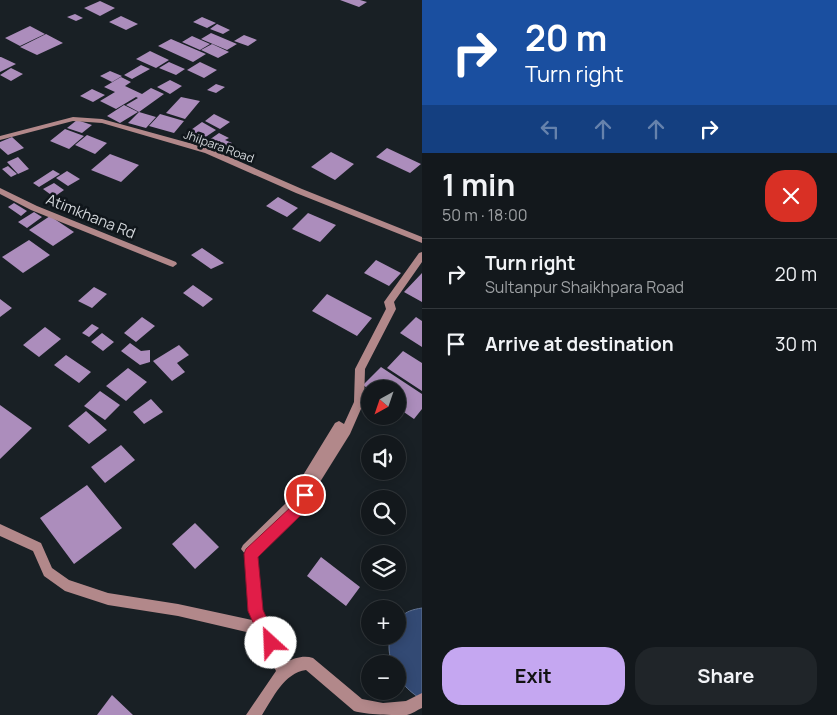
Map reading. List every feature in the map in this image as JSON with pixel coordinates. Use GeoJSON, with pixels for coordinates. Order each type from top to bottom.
{"type":"FeatureCollection","features":[{"type":"Feature","properties":{"kind":"street","name":"Jhilpara Road"},"geometry":{"type":"LineString","coordinates":[[0,138],[73,119],[102,121],[208,152],[422,240]]}},
{"type":"Feature","properties":{"kind":"street","name":"Atimkhana Rd"},"geometry":{"type":"LineString","coordinates":[[0,191],[34,208],[172,264]]}},
{"type":"Feature","properties":{"kind":"street"},"geometry":{"type":"LineString","coordinates":[[284,672],[255,611],[251,554],[296,510],[346,431],[360,402],[360,369],[391,309],[389,302],[422,255]]}},
{"type":"Feature","properties":{"kind":"street"},"geometry":{"type":"LineString","coordinates":[[246,550],[290,507],[339,426]]}},
{"type":"Feature","properties":{"kind":"street"},"geometry":{"type":"LineString","coordinates":[[0,530],[37,547],[48,572],[65,585],[108,599],[178,610],[264,629]]}},
{"type":"Feature","properties":{"kind":"street"},"geometry":{"type":"LineString","coordinates":[[253,715],[284,672],[295,665],[308,663],[359,706],[383,710],[408,708],[422,700]]}},
{"type":"Feature","properties":{"kind":"water"},"geometry":{"type":"Polygon","coordinates":[[[422,608],[422,700],[406,687],[406,655],[390,654],[389,645],[406,645],[406,613],[422,608]]]}},
{"type":"Feature","properties":{"kind":"building"},"geometry":{"type":"Polygon","coordinates":[[[340,0],[360,0],[367,2],[359,7],[340,0]]]}},
{"type":"Feature","properties":{"kind":"building"},"geometry":{"type":"Polygon","coordinates":[[[100,1],[115,8],[100,16],[84,8],[100,1]]]}},
{"type":"Feature","properties":{"kind":"building"},"geometry":{"type":"Polygon","coordinates":[[[75,14],[83,18],[76,21],[67,17],[75,14]]]}},
{"type":"Feature","properties":{"kind":"building"},"geometry":{"type":"Polygon","coordinates":[[[121,16],[138,24],[126,30],[109,22],[121,16]]]}},
{"type":"Feature","properties":{"kind":"building"},"geometry":{"type":"Polygon","coordinates":[[[202,17],[216,23],[207,28],[193,22],[202,17]]]}},
{"type":"Feature","properties":{"kind":"building"},"geometry":{"type":"Polygon","coordinates":[[[217,24],[230,30],[223,34],[210,29],[217,24]]]}},
{"type":"Feature","properties":{"kind":"building"},"geometry":{"type":"Polygon","coordinates":[[[30,26],[45,34],[20,46],[5,38],[30,26]]]}},
{"type":"Feature","properties":{"kind":"building"},"geometry":{"type":"Polygon","coordinates":[[[211,33],[237,44],[227,50],[201,39],[211,33]]]}},
{"type":"Feature","properties":{"kind":"building"},"geometry":{"type":"Polygon","coordinates":[[[46,34],[63,43],[37,55],[20,47],[46,34]]]}},
{"type":"Feature","properties":{"kind":"building"},"geometry":{"type":"Polygon","coordinates":[[[244,35],[257,40],[248,46],[234,41],[244,35]]]}},
{"type":"Feature","properties":{"kind":"building"},"geometry":{"type":"Polygon","coordinates":[[[192,36],[210,44],[200,50],[182,42],[192,36]]]}},
{"type":"Feature","properties":{"kind":"building"},"geometry":{"type":"Polygon","coordinates":[[[171,39],[206,54],[193,62],[158,46],[171,39]]]}},
{"type":"Feature","properties":{"kind":"building"},"geometry":{"type":"Polygon","coordinates":[[[212,44],[229,52],[218,58],[201,50],[212,44]]]}},
{"type":"Feature","properties":{"kind":"building"},"geometry":{"type":"Polygon","coordinates":[[[150,51],[169,60],[156,68],[136,59],[150,51]]]}},
{"type":"Feature","properties":{"kind":"building"},"geometry":{"type":"Polygon","coordinates":[[[1,57],[16,64],[0,72],[1,57]]]}},
{"type":"Feature","properties":{"kind":"building"},"geometry":{"type":"Polygon","coordinates":[[[169,62],[185,69],[176,75],[159,68],[169,62]]]}},
{"type":"Feature","properties":{"kind":"building"},"geometry":{"type":"Polygon","coordinates":[[[200,62],[217,70],[204,78],[187,70],[200,62]]]}},
{"type":"Feature","properties":{"kind":"building"},"geometry":{"type":"Polygon","coordinates":[[[141,65],[150,69],[132,79],[124,75],[141,65]]]}},
{"type":"Feature","properties":{"kind":"building"},"geometry":{"type":"Polygon","coordinates":[[[11,68],[23,74],[11,81],[0,75],[11,68]]]}},
{"type":"Feature","properties":{"kind":"building"},"geometry":{"type":"Polygon","coordinates":[[[110,71],[122,76],[112,82],[100,76],[110,71]]]}},
{"type":"Feature","properties":{"kind":"building"},"geometry":{"type":"Polygon","coordinates":[[[121,77],[131,82],[125,86],[142,94],[151,88],[164,94],[139,112],[126,105],[138,98],[136,97],[116,109],[100,101],[115,92],[104,87],[121,77]]]}},
{"type":"Feature","properties":{"kind":"building"},"geometry":{"type":"Polygon","coordinates":[[[170,80],[182,86],[170,94],[157,87],[170,80]]]}},
{"type":"Feature","properties":{"kind":"building"},"geometry":{"type":"Polygon","coordinates":[[[216,84],[225,87],[216,93],[207,90],[216,84]]]}},
{"type":"Feature","properties":{"kind":"building"},"geometry":{"type":"Polygon","coordinates":[[[92,89],[105,95],[93,102],[80,96],[92,89]]]}},
{"type":"Feature","properties":{"kind":"building"},"geometry":{"type":"Polygon","coordinates":[[[181,97],[200,101],[185,119],[166,113],[181,97]]]}},
{"type":"Feature","properties":{"kind":"building"},"geometry":{"type":"Polygon","coordinates":[[[124,105],[138,112],[120,123],[107,116],[124,105]]]}},
{"type":"Feature","properties":{"kind":"building"},"geometry":{"type":"Polygon","coordinates":[[[139,112],[156,117],[146,128],[128,123],[139,112]]]}},
{"type":"Feature","properties":{"kind":"building"},"geometry":{"type":"Polygon","coordinates":[[[160,114],[184,121],[174,133],[149,126],[160,114]]]}},
{"type":"Feature","properties":{"kind":"building"},"geometry":{"type":"Polygon","coordinates":[[[214,114],[230,122],[220,129],[205,121],[214,114]]]}},
{"type":"Feature","properties":{"kind":"building"},"geometry":{"type":"Polygon","coordinates":[[[77,120],[92,125],[82,133],[67,128],[77,120]]]}},
{"type":"Feature","properties":{"kind":"building"},"geometry":{"type":"Polygon","coordinates":[[[202,122],[216,130],[198,142],[184,135],[202,122]]]}},
{"type":"Feature","properties":{"kind":"building"},"geometry":{"type":"Polygon","coordinates":[[[65,129],[84,136],[69,149],[50,141],[65,129]]]}},
{"type":"Feature","properties":{"kind":"building"},"geometry":{"type":"Polygon","coordinates":[[[219,133],[229,138],[225,140],[232,143],[225,149],[217,145],[211,149],[202,145],[219,133]]]}},
{"type":"Feature","properties":{"kind":"building"},"geometry":{"type":"Polygon","coordinates":[[[87,135],[107,143],[95,154],[75,145],[87,135]]]}},
{"type":"Feature","properties":{"kind":"building"},"geometry":{"type":"Polygon","coordinates":[[[12,137],[24,148],[8,155],[0,148],[0,142],[12,137]]]}},
{"type":"Feature","properties":{"kind":"building"},"geometry":{"type":"Polygon","coordinates":[[[387,148],[421,164],[410,173],[376,157],[387,148]]]}},
{"type":"Feature","properties":{"kind":"building"},"geometry":{"type":"Polygon","coordinates":[[[331,152],[354,164],[335,180],[311,167],[331,152]]]}},
{"type":"Feature","properties":{"kind":"building"},"geometry":{"type":"Polygon","coordinates":[[[110,154],[139,165],[121,182],[91,170],[110,154]]]}},
{"type":"Feature","properties":{"kind":"building"},"geometry":{"type":"Polygon","coordinates":[[[18,157],[29,169],[18,174],[7,162],[18,157]]]}},
{"type":"Feature","properties":{"kind":"building"},"geometry":{"type":"Polygon","coordinates":[[[8,166],[17,174],[11,177],[2,169],[8,166]]]}},
{"type":"Feature","properties":{"kind":"building"},"geometry":{"type":"Polygon","coordinates":[[[53,170],[60,174],[39,187],[33,183],[53,170]]]}},
{"type":"Feature","properties":{"kind":"building"},"geometry":{"type":"Polygon","coordinates":[[[67,171],[80,179],[68,186],[56,178],[67,171]]]}},
{"type":"Feature","properties":{"kind":"building"},"geometry":{"type":"Polygon","coordinates":[[[54,183],[64,190],[54,197],[43,189],[54,183]]]}},
{"type":"Feature","properties":{"kind":"building"},"geometry":{"type":"Polygon","coordinates":[[[278,197],[298,208],[287,217],[266,206],[278,197]]]}},
{"type":"Feature","properties":{"kind":"building"},"geometry":{"type":"Polygon","coordinates":[[[14,203],[27,211],[21,216],[8,207],[14,203]]]}},
{"type":"Feature","properties":{"kind":"building"},"geometry":{"type":"Polygon","coordinates":[[[34,212],[42,217],[27,228],[18,222],[34,212]]]}},
{"type":"Feature","properties":{"kind":"building"},"geometry":{"type":"Polygon","coordinates":[[[308,213],[336,225],[320,242],[292,229],[308,213]]]}},
{"type":"Feature","properties":{"kind":"building"},"geometry":{"type":"Polygon","coordinates":[[[50,216],[74,232],[53,246],[29,230],[50,216]]]}},
{"type":"Feature","properties":{"kind":"building"},"geometry":{"type":"Polygon","coordinates":[[[29,240],[50,255],[23,273],[2,257],[29,240]]]}},
{"type":"Feature","properties":{"kind":"building"},"geometry":{"type":"Polygon","coordinates":[[[202,248],[224,263],[211,269],[191,255],[202,248]]]}},
{"type":"Feature","properties":{"kind":"building"},"geometry":{"type":"Polygon","coordinates":[[[376,260],[401,273],[389,286],[364,273],[376,260]]]}},
{"type":"Feature","properties":{"kind":"building"},"geometry":{"type":"Polygon","coordinates":[[[422,273],[422,302],[404,292],[422,273]]]}},
{"type":"Feature","properties":{"kind":"building"},"geometry":{"type":"Polygon","coordinates":[[[193,285],[213,299],[203,307],[183,293],[193,285]]]}},
{"type":"Feature","properties":{"kind":"building"},"geometry":{"type":"Polygon","coordinates":[[[94,287],[107,294],[92,308],[78,301],[94,287]]]}},
{"type":"Feature","properties":{"kind":"building"},"geometry":{"type":"Polygon","coordinates":[[[327,294],[372,318],[357,336],[312,311],[327,294]]]}},
{"type":"Feature","properties":{"kind":"building"},"geometry":{"type":"Polygon","coordinates":[[[0,299],[12,308],[0,317],[0,299]]]}},
{"type":"Feature","properties":{"kind":"building"},"geometry":{"type":"Polygon","coordinates":[[[142,317],[155,326],[136,342],[124,333],[142,317]]]}},
{"type":"Feature","properties":{"kind":"building"},"geometry":{"type":"Polygon","coordinates":[[[416,317],[422,321],[422,347],[400,333],[416,317]]]}},
{"type":"Feature","properties":{"kind":"building"},"geometry":{"type":"Polygon","coordinates":[[[92,324],[99,328],[89,337],[82,333],[92,324]]]}},
{"type":"Feature","properties":{"kind":"building"},"geometry":{"type":"Polygon","coordinates":[[[45,327],[61,339],[39,357],[23,345],[45,327]]]}},
{"type":"Feature","properties":{"kind":"building"},"geometry":{"type":"Polygon","coordinates":[[[102,333],[114,342],[103,351],[91,342],[102,333]]]}},
{"type":"Feature","properties":{"kind":"building"},"geometry":{"type":"Polygon","coordinates":[[[130,343],[141,351],[150,350],[150,362],[140,365],[121,351],[130,343]]]}},
{"type":"Feature","properties":{"kind":"building"},"geometry":{"type":"Polygon","coordinates":[[[179,345],[189,355],[177,363],[185,372],[172,381],[153,361],[179,345]]]}},
{"type":"Feature","properties":{"kind":"building"},"geometry":{"type":"Polygon","coordinates":[[[403,351],[422,363],[422,391],[406,380],[387,368],[403,351]]]}},
{"type":"Feature","properties":{"kind":"building"},"geometry":{"type":"Polygon","coordinates":[[[66,355],[91,372],[79,383],[54,365],[66,355]]]}},
{"type":"Feature","properties":{"kind":"building"},"geometry":{"type":"Polygon","coordinates":[[[381,367],[401,380],[368,380],[381,367]]]}},
{"type":"Feature","properties":{"kind":"building"},"geometry":{"type":"Polygon","coordinates":[[[128,368],[147,382],[126,401],[106,386],[128,368]]]}},
{"type":"Feature","properties":{"kind":"building"},"geometry":{"type":"Polygon","coordinates":[[[406,383],[422,394],[422,409],[414,419],[406,414],[406,383]]]}},
{"type":"Feature","properties":{"kind":"building"},"geometry":{"type":"Polygon","coordinates":[[[100,391],[120,405],[105,420],[84,406],[100,391]]]}},
{"type":"Feature","properties":{"kind":"building"},"geometry":{"type":"Polygon","coordinates":[[[151,399],[163,412],[144,424],[133,412],[151,399]]]}},
{"type":"Feature","properties":{"kind":"building"},"geometry":{"type":"Polygon","coordinates":[[[0,405],[32,428],[0,459],[0,405]]]}},
{"type":"Feature","properties":{"kind":"building"},"geometry":{"type":"Polygon","coordinates":[[[86,411],[107,430],[89,444],[68,426],[86,411]]]}},
{"type":"Feature","properties":{"kind":"building"},"geometry":{"type":"Polygon","coordinates":[[[121,445],[135,460],[105,483],[91,467],[121,445]]]}},
{"type":"Feature","properties":{"kind":"building"},"geometry":{"type":"Polygon","coordinates":[[[87,485],[122,528],[74,564],[40,518],[87,485]]]}},
{"type":"Feature","properties":{"kind":"building"},"geometry":{"type":"Polygon","coordinates":[[[195,523],[219,547],[195,569],[172,544],[195,523]]]}},
{"type":"Feature","properties":{"kind":"building"},"geometry":{"type":"Polygon","coordinates":[[[321,557],[360,587],[346,606],[307,576],[321,557]]]}},
{"type":"Feature","properties":{"kind":"building"},"geometry":{"type":"Polygon","coordinates":[[[112,695],[133,715],[97,715],[112,695]]]}},
{"type":"Feature","properties":{"kind":"route"},"geometry":{"type":"LineString","coordinates":[[271,643],[255,611],[251,554],[296,510],[305,495]]}}]}
